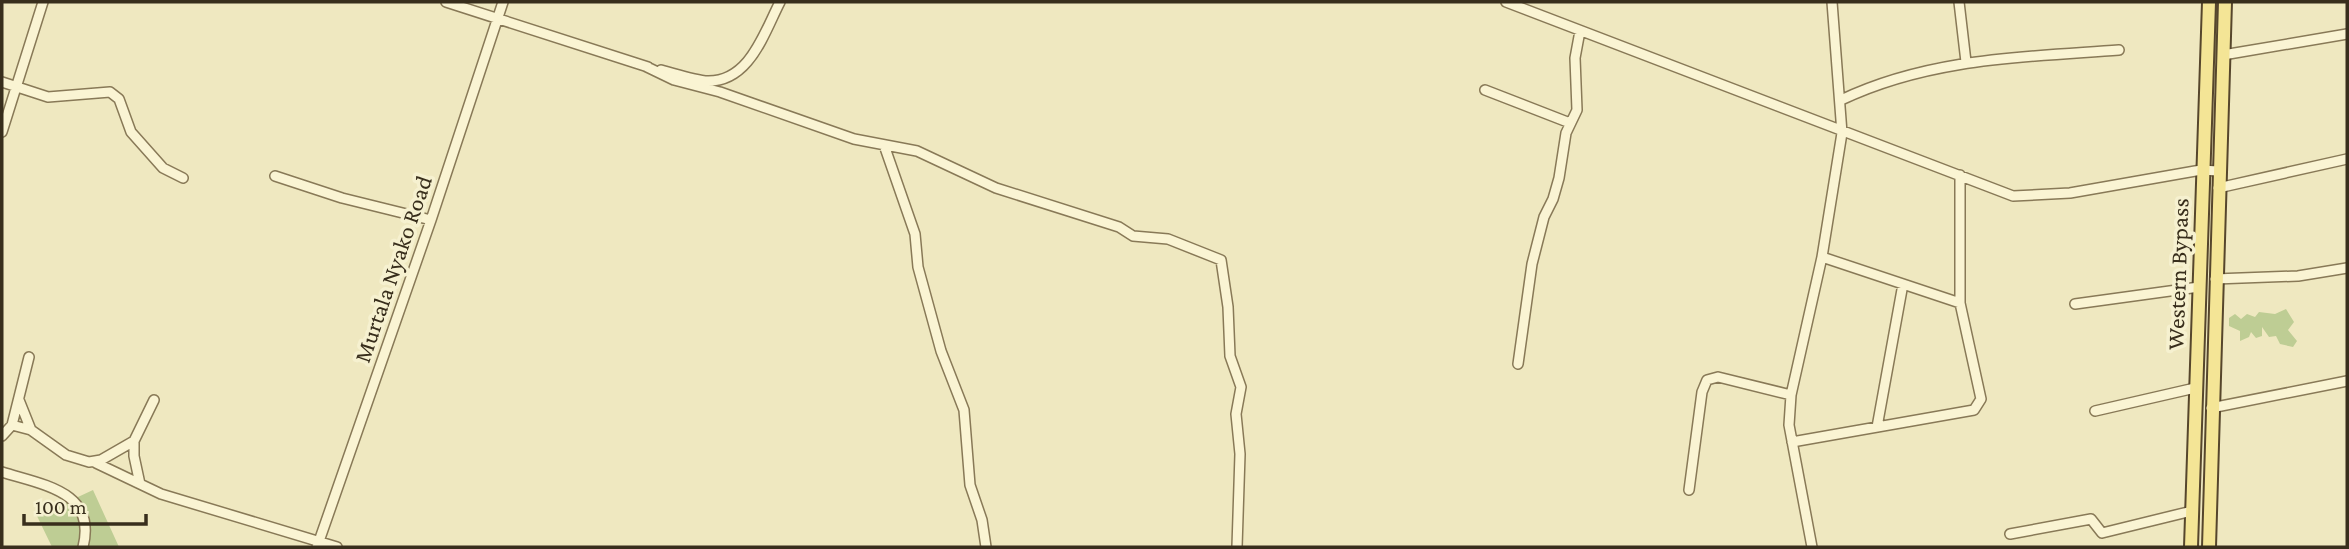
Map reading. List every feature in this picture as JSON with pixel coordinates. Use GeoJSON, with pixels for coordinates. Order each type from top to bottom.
{"type":"FeatureCollection","features":[{"type":"Feature","properties":{"kind":"main road","name":"Western Bypass"},"geometry":{"type":"LineString","coordinates":[[2191,547],[2209,2]]}},
{"type":"Feature","properties":{"kind":"main road","name":"Western Bypass"},"geometry":{"type":"LineString","coordinates":[[2209,547],[2225,2]]}},
{"type":"Feature","properties":{"kind":"street"},"geometry":{"type":"LineString","coordinates":[[2,132],[43,2]]}},
{"type":"Feature","properties":{"kind":"street"},"geometry":{"type":"LineString","coordinates":[[446,2],[645,66],[705,80],[732,75],[746,65],[780,2]]}},
{"type":"Feature","properties":{"kind":"street","name":"Murtala Nyako Road"},"geometry":{"type":"LineString","coordinates":[[318,545],[431,220],[503,2]]}},
{"type":"Feature","properties":{"kind":"street"},"geometry":{"type":"LineString","coordinates":[[1506,2],[1842,133],[2013,196],[2029,197],[2202,170],[2218,171]]}},
{"type":"Feature","properties":{"kind":"street"},"geometry":{"type":"LineString","coordinates":[[1812,547],[1789,425],[1791,395],[1822,257],[1842,133],[1832,4],[1822,2]]}},
{"type":"Feature","properties":{"kind":"street"},"geometry":{"type":"LineString","coordinates":[[1959,2],[1966,62]]}},
{"type":"Feature","properties":{"kind":"street"},"geometry":{"type":"LineString","coordinates":[[1518,365],[1532,264],[1544,217],[1553,199],[1570,123],[1577,110],[1575,58],[1580,31]]}},
{"type":"Feature","properties":{"kind":"street"},"geometry":{"type":"LineString","coordinates":[[2223,55],[2347,34]]}},
{"type":"Feature","properties":{"kind":"street"},"geometry":{"type":"LineString","coordinates":[[1841,100],[1881,81],[1966,62],[2119,50]]}},
{"type":"Feature","properties":{"kind":"street"},"geometry":{"type":"LineString","coordinates":[[645,66],[674,80],[884,145],[917,151],[996,187],[1119,227],[1133,236],[1168,240],[1221,260],[1228,307],[1230,356],[1241,387],[1236,414],[1240,454],[1237,547]]}},
{"type":"Feature","properties":{"kind":"street"},"geometry":{"type":"LineString","coordinates":[[2,82],[48,97],[110,92],[118,99],[131,132],[163,168],[183,178]]}},
{"type":"Feature","properties":{"kind":"street"},"geometry":{"type":"LineString","coordinates":[[1485,90],[1570,123]]}},
{"type":"Feature","properties":{"kind":"street"},"geometry":{"type":"LineString","coordinates":[[884,145],[915,234],[918,267],[941,351],[964,410],[970,485],[982,520],[986,547]]}},
{"type":"Feature","properties":{"kind":"street"},"geometry":{"type":"LineString","coordinates":[[2218,188],[2347,159]]}},
{"type":"Feature","properties":{"kind":"street"},"geometry":{"type":"LineString","coordinates":[[1792,442],[1974,410],[1981,399],[1961,303],[1959,175]]}},
{"type":"Feature","properties":{"kind":"street"},"geometry":{"type":"LineString","coordinates":[[275,176],[342,198],[431,220]]}},
{"type":"Feature","properties":{"kind":"street"},"geometry":{"type":"LineString","coordinates":[[1822,257],[1961,303]]}},
{"type":"Feature","properties":{"kind":"street"},"geometry":{"type":"LineString","coordinates":[[2215,279],[2298,276],[2347,268]]}},
{"type":"Feature","properties":{"kind":"street"},"geometry":{"type":"LineString","coordinates":[[1877,427],[1903,284]]}},
{"type":"Feature","properties":{"kind":"street"},"geometry":{"type":"LineString","coordinates":[[2075,304],[2199,287]]}},
{"type":"Feature","properties":{"kind":"street"},"geometry":{"type":"LineString","coordinates":[[2,436],[12,425],[29,357]]}},
{"type":"Feature","properties":{"kind":"street"},"geometry":{"type":"LineString","coordinates":[[1689,489],[1702,392],[1707,380],[1718,377],[1791,395]]}},
{"type":"Feature","properties":{"kind":"street"},"geometry":{"type":"LineString","coordinates":[[2211,408],[2347,381]]}},
{"type":"Feature","properties":{"kind":"street"},"geometry":{"type":"LineString","coordinates":[[2095,411],[2195,388]]}},
{"type":"Feature","properties":{"kind":"street"},"geometry":{"type":"LineString","coordinates":[[19,400],[32,430]]}},
{"type":"Feature","properties":{"kind":"street"},"geometry":{"type":"LineString","coordinates":[[140,484],[134,441],[154,400]]}},
{"type":"Feature","properties":{"kind":"street"},"geometry":{"type":"LineString","coordinates":[[12,425],[32,430],[66,455],[96,463],[160,494],[318,545],[337,547]]}},
{"type":"Feature","properties":{"kind":"street"},"geometry":{"type":"LineString","coordinates":[[96,463],[134,441]]}},
{"type":"Feature","properties":{"kind":"street"},"geometry":{"type":"LineString","coordinates":[[2,472],[58,490],[76,503],[87,523],[83,547]]}},
{"type":"Feature","properties":{"kind":"street"},"geometry":{"type":"LineString","coordinates":[[2010,534],[2091,519],[2102,533],[2192,511]]}},
{"type":"Feature","properties":{"kind":"green space"},"geometry":{"type":"Polygon","coordinates":[[[2286,309],[2294,322],[2288,330],[2297,341],[2293,347],[2280,344],[2276,336],[2269,337],[2262,327],[2262,336],[2256,338],[2251,332],[2249,337],[2240,341],[2240,331],[2229,326],[2229,318],[2235,314],[2241,319],[2247,314],[2255,317],[2259,312],[2275,314],[2286,309]]]}},
{"type":"Feature","properties":{"kind":"green space"},"geometry":{"type":"Polygon","coordinates":[[[93,490],[119,547],[52,547],[37,516],[93,490]]]}}]}
